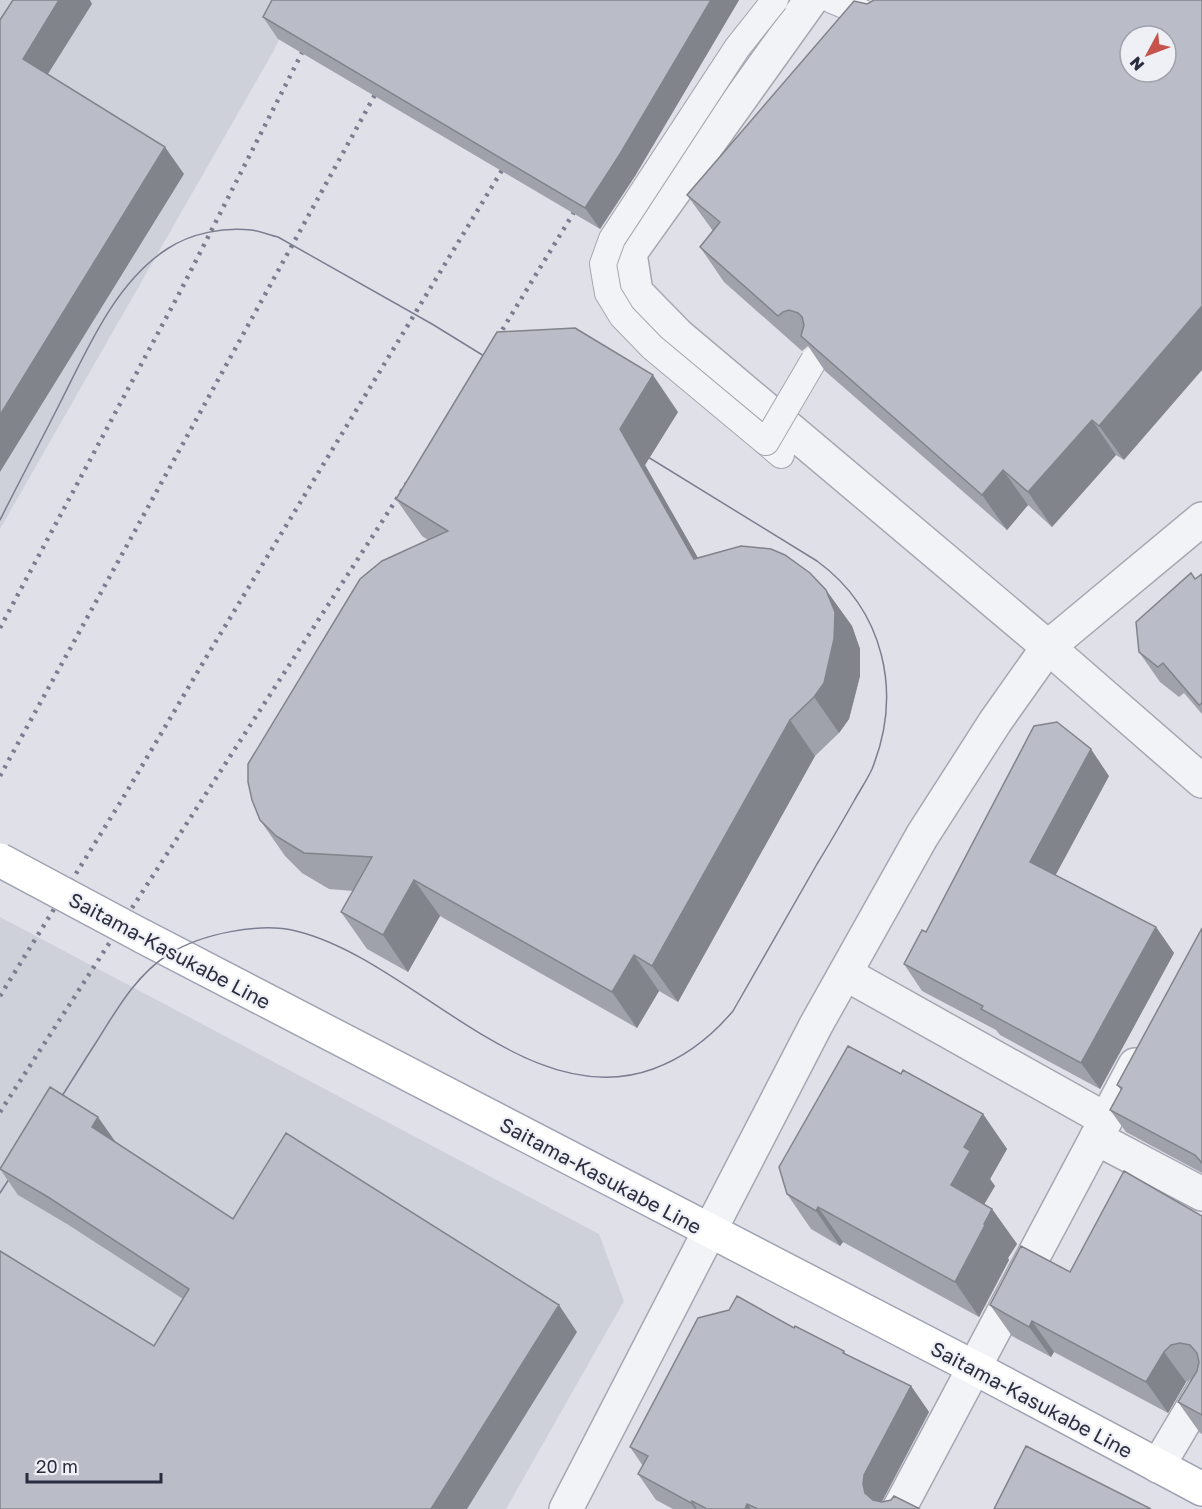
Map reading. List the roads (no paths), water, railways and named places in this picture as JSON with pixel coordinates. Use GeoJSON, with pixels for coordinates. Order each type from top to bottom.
{"type":"FeatureCollection","features":[{"type":"Feature","properties":{"kind":"main road","name":"Saitama-Kasukabe Line"},"geometry":{"type":"LineString","coordinates":[[0,860],[141,936],[973,1367],[1202,1489]]}},
{"type":"Feature","properties":{"kind":"street"},"geometry":{"type":"LineString","coordinates":[[775,0],[737,48],[612,239],[603,264],[608,293],[622,316],[652,347],[774,449],[814,360]]}},
{"type":"Feature","properties":{"kind":"street"},"geometry":{"type":"LineString","coordinates":[[811,0],[630,253],[636,292],[678,335],[1048,647],[1202,781]]}},
{"type":"Feature","properties":{"kind":"street"},"geometry":{"type":"LineString","coordinates":[[832,0],[889,24]]}},
{"type":"Feature","properties":{"kind":"street"},"geometry":{"type":"LineString","coordinates":[[566,1509],[816,1024],[922,836],[995,722],[1048,647],[1202,519]]}},
{"type":"Feature","properties":{"kind":"street"},"geometry":{"type":"LineString","coordinates":[[846,974],[1100,1128],[1202,1194]]}},
{"type":"Feature","properties":{"kind":"street"},"geometry":{"type":"LineString","coordinates":[[899,1509],[1151,1036]]}},
{"type":"Feature","properties":{"kind":"street"},"geometry":{"type":"LineString","coordinates":[[1158,1466],[1202,1392]]}},
{"type":"Feature","properties":{"kind":"tram line"},"geometry":{"type":"LineString","coordinates":[[0,520],[93,339],[118,298],[149,263],[176,243],[197,235],[219,230],[241,229],[278,237],[432,324],[497,364]]}},
{"type":"Feature","properties":{"kind":"tram line"},"geometry":{"type":"LineString","coordinates":[[53,1110],[120,1005],[137,982],[157,962],[197,941],[248,929],[296,931],[339,947],[383,971],[471,1028],[515,1053],[560,1071],[606,1077],[653,1069],[676,1059],[697,1045],[733,1011],[872,769],[881,740],[886,711],[886,682],[881,654],[872,628],[858,603],[840,581],[817,561],[635,449]]}},
{"type":"Feature","properties":{"kind":"tram line"},"geometry":{"type":"LineString","coordinates":[[0,1193],[18,1165]]}},
{"type":"Feature","properties":{"kind":"railway"},"geometry":{"type":"LineString","coordinates":[[0,628],[181,290],[309,39]]}},
{"type":"Feature","properties":{"kind":"railway"},"geometry":{"type":"LineString","coordinates":[[0,776],[382,82]]}},
{"type":"Feature","properties":{"kind":"railway"},"geometry":{"type":"LineString","coordinates":[[0,996],[123,798],[510,157]]}},
{"type":"Feature","properties":{"kind":"railway"},"geometry":{"type":"LineString","coordinates":[[493,345],[582,199]]}},
{"type":"Feature","properties":{"kind":"railway"},"geometry":{"type":"LineString","coordinates":[[0,1112],[407,483]]}}]}
